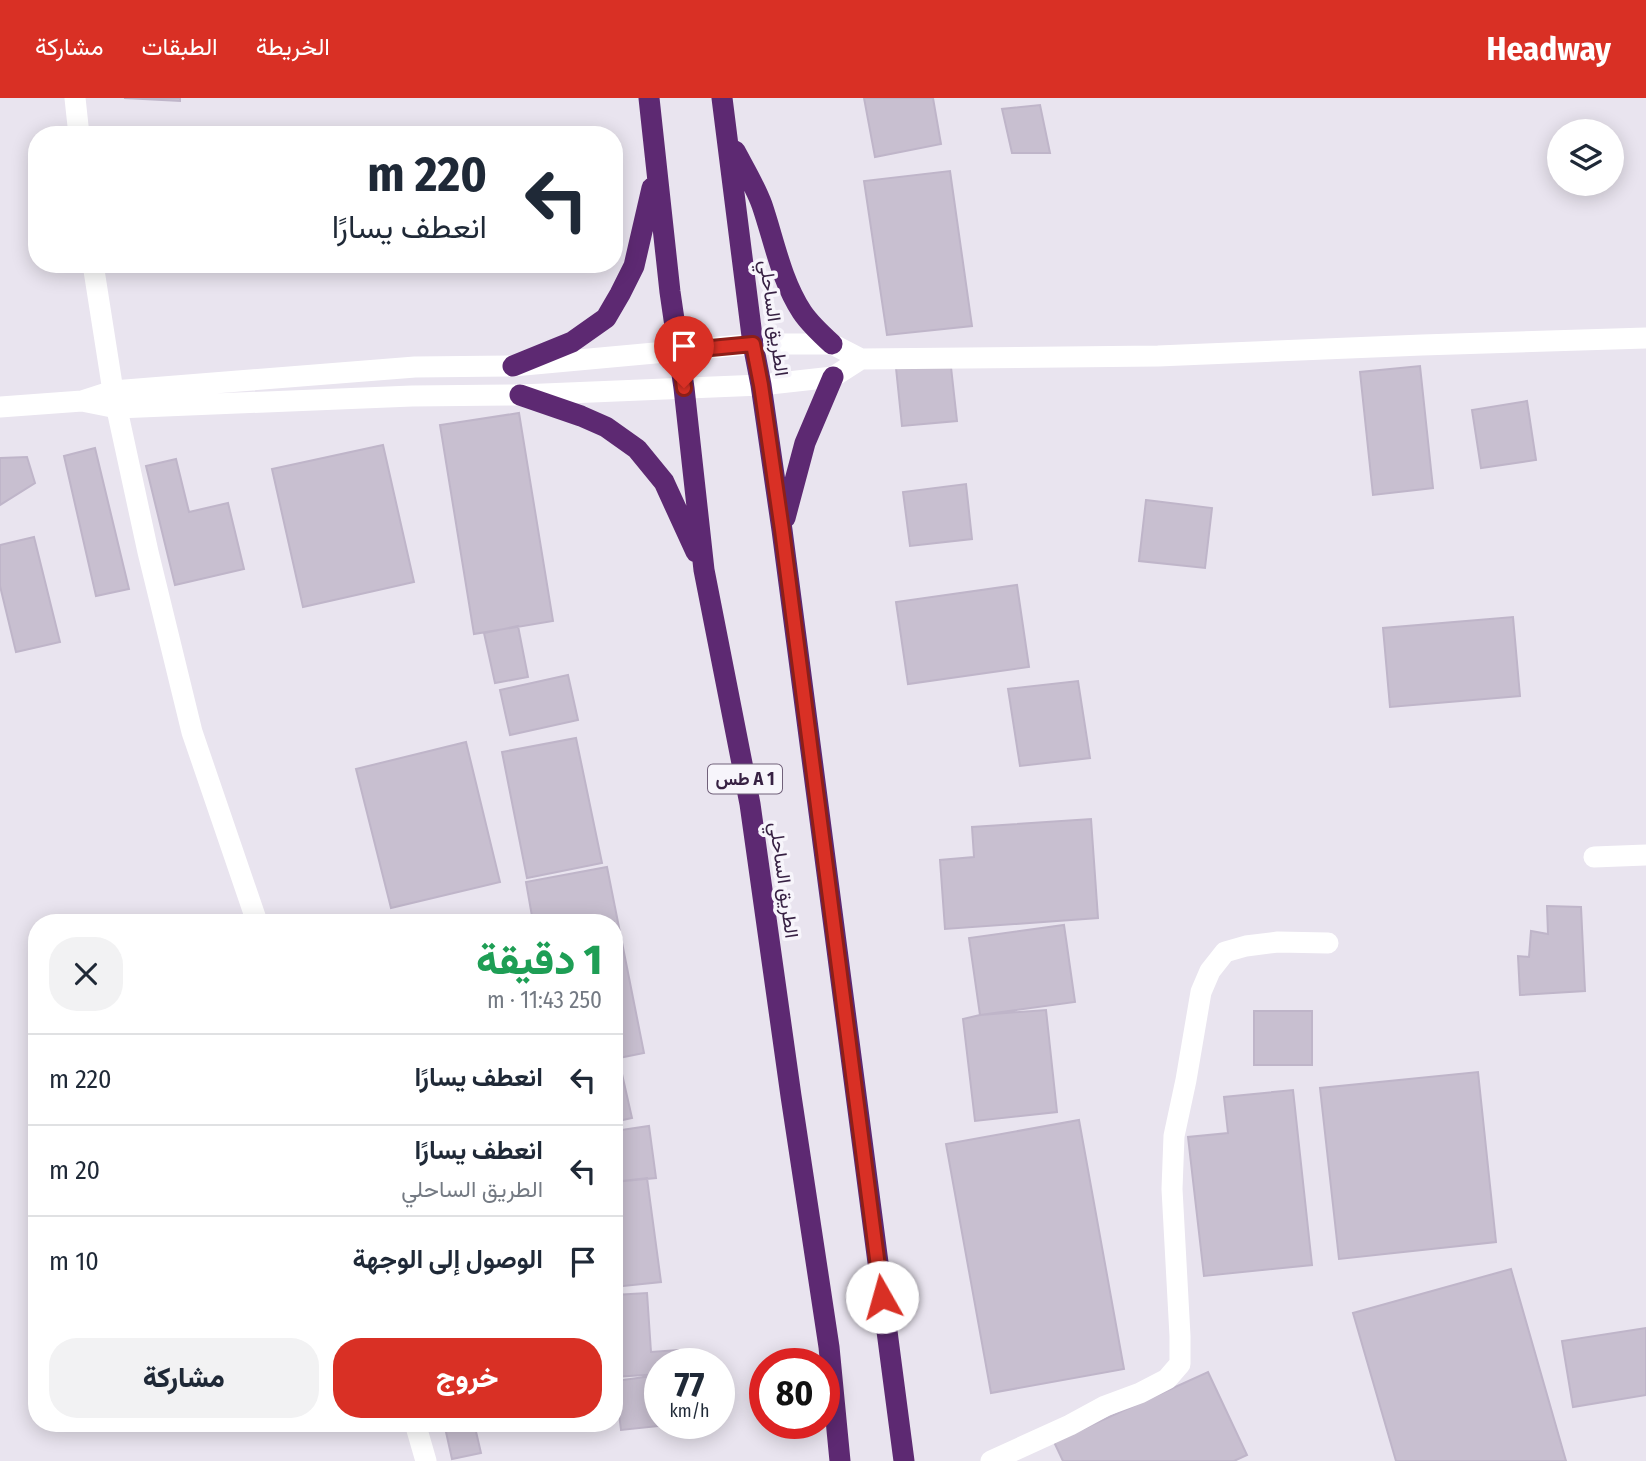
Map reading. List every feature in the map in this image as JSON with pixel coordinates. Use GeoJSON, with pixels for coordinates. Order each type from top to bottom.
{"type":"FeatureCollection","features":[{"type":"Feature","properties":{"kind":"highway","name":"الطريق الساحلي"},"geometry":{"type":"LineString","coordinates":[[649,98],[704,570],[750,804],[829,1348],[840,1461]]}},
{"type":"Feature","properties":{"kind":"highway","name":"الطريق الساحلي"},"geometry":{"type":"LineString","coordinates":[[722,98],[753,344],[782,530],[904,1461]]}},
{"type":"Feature","properties":{"kind":"highway"},"geometry":{"type":"LineString","coordinates":[[728,137],[761,203],[789,286],[801,311],[813,327],[832,344]]}},
{"type":"Feature","properties":{"kind":"highway"},"geometry":{"type":"LineString","coordinates":[[513,366],[572,342],[606,318],[634,266],[656,173]]}},
{"type":"Feature","properties":{"kind":"highway"},"geometry":{"type":"LineString","coordinates":[[782,530],[805,443],[833,377]]}},
{"type":"Feature","properties":{"kind":"highway"},"geometry":{"type":"LineString","coordinates":[[520,395],[606,426],[637,449],[664,482],[704,570]]}},
{"type":"Feature","properties":{"kind":"street"},"geometry":{"type":"LineString","coordinates":[[75,98],[78,126]]}},
{"type":"Feature","properties":{"kind":"street"},"geometry":{"type":"LineString","coordinates":[[94,273],[115,399],[148,552],[192,732],[254,914]]}},
{"type":"Feature","properties":{"kind":"street"},"geometry":{"type":"LineString","coordinates":[[0,407],[115,399],[415,367],[513,366],[753,344],[832,344],[861,359],[1158,356],[1646,338]]}},
{"type":"Feature","properties":{"kind":"street"},"geometry":{"type":"LineString","coordinates":[[115,399],[520,395],[761,385],[833,377],[861,359]]}},
{"type":"Feature","properties":{"kind":"street"},"geometry":{"type":"LineString","coordinates":[[1594,857],[1646,855]]}},
{"type":"Feature","properties":{"kind":"street"},"geometry":{"type":"LineString","coordinates":[[991,1461],[1105,1406],[1140,1394],[1167,1379],[1180,1364],[1172,1189],[1174,1136],[1201,992],[1210,971],[1225,952],[1278,942],[1328,943]]}},
{"type":"Feature","properties":{"kind":"street"},"geometry":{"type":"LineString","coordinates":[[418,1432],[426,1461]]}},
{"type":"Feature","properties":{"kind":"building"},"geometry":{"type":"Polygon","coordinates":[[[124,98],[180,98],[180,101],[124,98]]]}},
{"type":"Feature","properties":{"kind":"building"},"geometry":{"type":"Polygon","coordinates":[[[864,98],[933,98],[941,144],[875,157],[864,98]]]}},
{"type":"Feature","properties":{"kind":"building"},"geometry":{"type":"Polygon","coordinates":[[[1040,105],[1050,153],[1012,153],[1002,109],[1040,105]]]}},
{"type":"Feature","properties":{"kind":"building"},"geometry":{"type":"Polygon","coordinates":[[[950,171],[972,326],[887,335],[864,181],[950,171]]]}},
{"type":"Feature","properties":{"kind":"building"},"geometry":{"type":"Polygon","coordinates":[[[1420,366],[1433,488],[1373,495],[1360,372],[1420,366]]]}},
{"type":"Feature","properties":{"kind":"building"},"geometry":{"type":"Polygon","coordinates":[[[951,367],[957,421],[902,426],[896,368],[951,367]]]}},
{"type":"Feature","properties":{"kind":"building"},"geometry":{"type":"Polygon","coordinates":[[[1527,401],[1536,460],[1481,468],[1472,410],[1527,401]]]}},
{"type":"Feature","properties":{"kind":"building"},"geometry":{"type":"Polygon","coordinates":[[[519,413],[553,621],[474,634],[440,425],[519,413]]]}},
{"type":"Feature","properties":{"kind":"building"},"geometry":{"type":"Polygon","coordinates":[[[383,445],[414,582],[303,607],[272,469],[383,445]]]}},
{"type":"Feature","properties":{"kind":"building"},"geometry":{"type":"Polygon","coordinates":[[[95,448],[129,589],[96,596],[64,456],[95,448]]]}},
{"type":"Feature","properties":{"kind":"building"},"geometry":{"type":"Polygon","coordinates":[[[27,457],[35,483],[0,505],[0,458],[27,457]]]}},
{"type":"Feature","properties":{"kind":"building"},"geometry":{"type":"Polygon","coordinates":[[[176,459],[189,512],[228,503],[244,569],[175,585],[146,466],[176,459]]]}},
{"type":"Feature","properties":{"kind":"building"},"geometry":{"type":"Polygon","coordinates":[[[966,484],[972,539],[910,546],[903,492],[966,484]]]}},
{"type":"Feature","properties":{"kind":"building"},"geometry":{"type":"Polygon","coordinates":[[[1146,500],[1212,508],[1205,568],[1139,561],[1146,500]]]}},
{"type":"Feature","properties":{"kind":"building"},"geometry":{"type":"Polygon","coordinates":[[[34,537],[60,642],[16,652],[0,586],[0,545],[34,537]]]}},
{"type":"Feature","properties":{"kind":"building"},"geometry":{"type":"Polygon","coordinates":[[[1017,585],[1029,667],[908,684],[896,602],[1017,585]]]}},
{"type":"Feature","properties":{"kind":"building"},"geometry":{"type":"Polygon","coordinates":[[[1513,617],[1520,696],[1390,707],[1383,628],[1513,617]]]}},
{"type":"Feature","properties":{"kind":"building"},"geometry":{"type":"Polygon","coordinates":[[[518,626],[528,677],[495,683],[484,633],[518,626]]]}},
{"type":"Feature","properties":{"kind":"building"},"geometry":{"type":"Polygon","coordinates":[[[568,675],[578,720],[510,735],[500,690],[568,675]]]}},
{"type":"Feature","properties":{"kind":"building"},"geometry":{"type":"Polygon","coordinates":[[[1078,681],[1090,758],[1020,766],[1008,689],[1078,681]]]}},
{"type":"Feature","properties":{"kind":"building"},"geometry":{"type":"Polygon","coordinates":[[[576,738],[602,863],[527,878],[502,752],[576,738]]]}},
{"type":"Feature","properties":{"kind":"building"},"geometry":{"type":"Polygon","coordinates":[[[466,742],[500,882],[391,908],[356,769],[466,742]]]}},
{"type":"Feature","properties":{"kind":"building"},"geometry":{"type":"Polygon","coordinates":[[[1091,819],[1098,918],[945,929],[940,860],[974,857],[972,827],[1091,819]]]}},
{"type":"Feature","properties":{"kind":"building"},"geometry":{"type":"Polygon","coordinates":[[[607,867],[616,914],[532,914],[526,882],[607,867]]]}},
{"type":"Feature","properties":{"kind":"building"},"geometry":{"type":"Polygon","coordinates":[[[1547,906],[1581,907],[1585,991],[1520,995],[1518,956],[1529,957],[1531,931],[1548,934],[1547,906]]]}},
{"type":"Feature","properties":{"kind":"building"},"geometry":{"type":"Polygon","coordinates":[[[1064,925],[1075,1002],[980,1015],[969,938],[1064,925]]]}},
{"type":"Feature","properties":{"kind":"building"},"geometry":{"type":"Polygon","coordinates":[[[623,947],[644,1053],[623,1057],[623,947]]]}},
{"type":"Feature","properties":{"kind":"building"},"geometry":{"type":"Polygon","coordinates":[[[1046,1010],[1057,1112],[975,1121],[963,1019],[980,1015],[1046,1010]]]}},
{"type":"Feature","properties":{"kind":"building"},"geometry":{"type":"Polygon","coordinates":[[[1254,1011],[1312,1011],[1312,1065],[1254,1065],[1254,1011]]]}},
{"type":"Feature","properties":{"kind":"building"},"geometry":{"type":"Polygon","coordinates":[[[1478,1072],[1496,1242],[1339,1259],[1320,1088],[1478,1072]]]}},
{"type":"Feature","properties":{"kind":"building"},"geometry":{"type":"Polygon","coordinates":[[[623,1078],[632,1118],[623,1120],[623,1078]]]}},
{"type":"Feature","properties":{"kind":"building"},"geometry":{"type":"Polygon","coordinates":[[[1293,1090],[1312,1265],[1204,1276],[1188,1137],[1228,1133],[1224,1097],[1293,1090]]]}},
{"type":"Feature","properties":{"kind":"building"},"geometry":{"type":"Polygon","coordinates":[[[1079,1120],[1124,1369],[991,1393],[946,1144],[1079,1120]]]}},
{"type":"Feature","properties":{"kind":"building"},"geometry":{"type":"Polygon","coordinates":[[[649,1126],[656,1178],[623,1181],[623,1130],[649,1126]]]}},
{"type":"Feature","properties":{"kind":"building"},"geometry":{"type":"Polygon","coordinates":[[[647,1178],[661,1282],[623,1286],[623,1181],[647,1178]]]}},
{"type":"Feature","properties":{"kind":"building"},"geometry":{"type":"Polygon","coordinates":[[[1511,1269],[1566,1461],[1396,1461],[1353,1313],[1511,1269]]]}},
{"type":"Feature","properties":{"kind":"building"},"geometry":{"type":"Polygon","coordinates":[[[647,1293],[651,1348],[644,1348],[644,1375],[623,1376],[623,1294],[647,1293]]]}},
{"type":"Feature","properties":{"kind":"building"},"geometry":{"type":"Polygon","coordinates":[[[1646,1328],[1646,1395],[1573,1407],[1562,1341],[1646,1328]]]}},
{"type":"Feature","properties":{"kind":"building"},"geometry":{"type":"Polygon","coordinates":[[[1208,1372],[1247,1455],[1234,1461],[1063,1461],[1054,1442],[1208,1372]]]}},
{"type":"Feature","properties":{"kind":"building"},"geometry":{"type":"Polygon","coordinates":[[[644,1377],[644,1428],[623,1430],[623,1380],[644,1377]]]}},
{"type":"Feature","properties":{"kind":"building"},"geometry":{"type":"Polygon","coordinates":[[[446,1432],[476,1432],[481,1453],[452,1459],[446,1432]]]}},
{"type":"Feature","properties":{"kind":"route"},"geometry":{"type":"LineString","coordinates":[[684,388],[679,351],[753,344],[782,530],[882,1297]]}}]}
